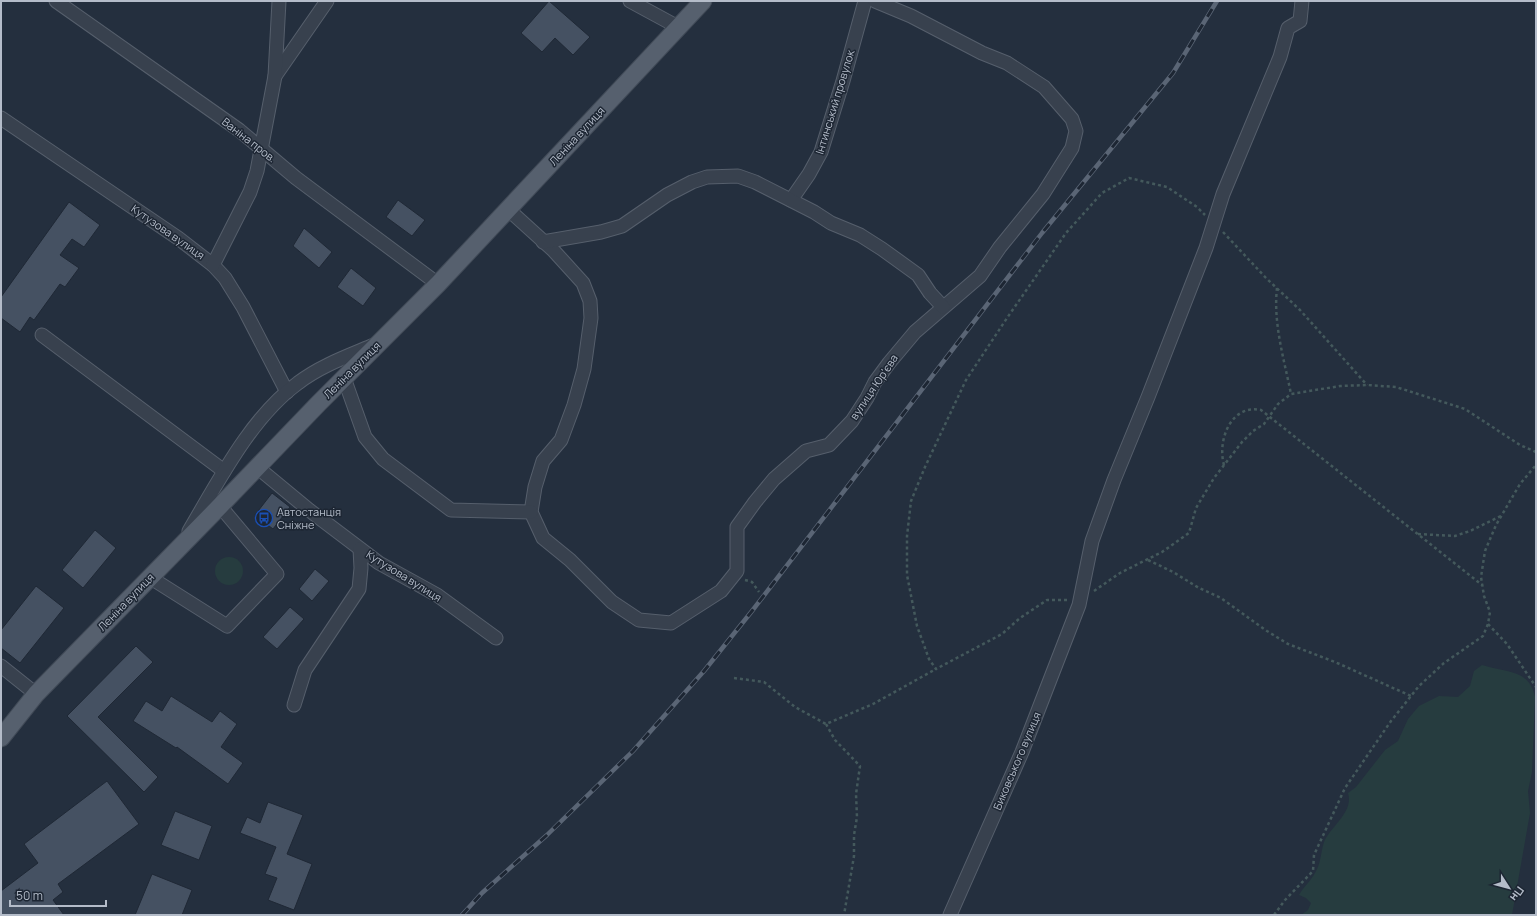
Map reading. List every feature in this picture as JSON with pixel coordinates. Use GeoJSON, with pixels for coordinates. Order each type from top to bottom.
{"type":"FeatureCollection","features":[{"type":"Feature","properties":{"kind":"main road","name":"Леніна вулиця"},"geometry":{"type":"LineString","coordinates":[[1,738],[36,694],[151,578],[344,378],[438,284],[703,1]]}},
{"type":"Feature","properties":{"kind":"street","name":"Ваніна пров."},"geometry":{"type":"LineString","coordinates":[[56,1],[239,130],[296,178],[438,284]]}},
{"type":"Feature","properties":{"kind":"street"},"geometry":{"type":"LineString","coordinates":[[214,265],[250,192],[257,171],[274,76],[279,1]]}},
{"type":"Feature","properties":{"kind":"street"},"geometry":{"type":"LineString","coordinates":[[274,76],[328,1]]}},
{"type":"Feature","properties":{"kind":"street","name":"Інтинський провулок"},"geometry":{"type":"LineString","coordinates":[[791,200],[809,174],[821,152],[843,81],[865,1]]}},
{"type":"Feature","properties":{"kind":"street","name":"вулиця Юр'єва"},"geometry":{"type":"LineString","coordinates":[[734,575],[737,570],[737,527],[755,502],[774,479],[806,451],[829,445],[852,421],[889,363],[915,332],[980,276],[1000,247],[1043,194],[1072,148],[1076,131],[1072,119],[1044,87],[1007,63],[982,53],[910,16],[875,1]]}},
{"type":"Feature","properties":{"kind":"street","name":"Биковського вулиця"},"geometry":{"type":"LineString","coordinates":[[950,915],[1022,752],[1079,605],[1092,541],[1114,480],[1206,248],[1223,194],[1280,57],[1288,28],[1300,21],[1302,1]]}},
{"type":"Feature","properties":{"kind":"street"},"geometry":{"type":"LineString","coordinates":[[640,3],[678,26]]}},
{"type":"Feature","properties":{"kind":"street","name":"Кутузова вулиця"},"geometry":{"type":"LineString","coordinates":[[1,118],[178,238],[214,265],[225,278],[243,307],[287,392]]}},
{"type":"Feature","properties":{"kind":"street"},"geometry":{"type":"LineString","coordinates":[[543,242],[601,232],[622,226],[667,195],[692,182],[707,177],[738,176],[755,182],[791,200],[831,223],[860,235],[899,261],[918,276],[930,293],[943,307]]}},
{"type":"Feature","properties":{"kind":"street"},"geometry":{"type":"LineString","coordinates":[[508,210],[543,242],[583,283],[590,301],[591,318],[584,368],[574,405],[562,440],[543,460],[535,487],[530,512],[543,538],[570,560],[612,602],[639,620],[671,623],[721,591],[734,575]]}},
{"type":"Feature","properties":{"kind":"street"},"geometry":{"type":"LineString","coordinates":[[42,335],[224,471]]}},
{"type":"Feature","properties":{"kind":"street"},"geometry":{"type":"LineString","coordinates":[[181,546],[224,471],[273,405],[287,392],[312,374],[379,343]]}},
{"type":"Feature","properties":{"kind":"street"},"geometry":{"type":"LineString","coordinates":[[344,378],[365,437],[383,459],[451,510],[530,512]]}},
{"type":"Feature","properties":{"kind":"street","name":"Кутузова вулиця"},"geometry":{"type":"LineString","coordinates":[[257,467],[309,510],[379,563],[437,596],[496,638]]}},
{"type":"Feature","properties":{"kind":"street"},"geometry":{"type":"LineString","coordinates":[[151,578],[227,626],[277,574],[220,506]]}},
{"type":"Feature","properties":{"kind":"street"},"geometry":{"type":"LineString","coordinates":[[294,705],[305,670],[358,589],[361,568],[360,549]]}},
{"type":"Feature","properties":{"kind":"street"},"geometry":{"type":"LineString","coordinates":[[1,666],[36,694]]}},
{"type":"Feature","properties":{"kind":"path"},"geometry":{"type":"LineString","coordinates":[[936,670],[929,659],[917,626],[907,575],[907,536],[911,502],[925,467],[966,380],[1066,232],[1102,193],[1129,178],[1167,187],[1197,207],[1300,310],[1367,385]]}},
{"type":"Feature","properties":{"kind":"path"},"geometry":{"type":"LineString","coordinates":[[1277,288],[1275,302],[1279,334],[1291,394]]}},
{"type":"Feature","properties":{"kind":"path"},"geometry":{"type":"LineString","coordinates":[[826,724],[873,704],[1002,634],[1020,618],[1047,600],[1065,599],[1079,605],[1092,593],[1120,573],[1162,552],[1189,533],[1196,508],[1214,478],[1242,442],[1253,431],[1264,424],[1278,404],[1291,394],[1340,386],[1367,385],[1396,387],[1465,409],[1520,445],[1536,452]]}},
{"type":"Feature","properties":{"kind":"path"},"geometry":{"type":"LineString","coordinates":[[1224,465],[1222,444],[1229,424],[1235,416],[1244,411],[1253,408],[1261,410],[1482,585]]}},
{"type":"Feature","properties":{"kind":"path"},"geometry":{"type":"LineString","coordinates":[[1274,915],[1285,900],[1313,871],[1314,855],[1344,788],[1391,721],[1419,686],[1444,663],[1483,636],[1488,624],[1490,612],[1484,596],[1481,576],[1485,551],[1502,515],[1520,484],[1536,465]]}},
{"type":"Feature","properties":{"kind":"path"},"geometry":{"type":"LineString","coordinates":[[1418,534],[1455,536],[1470,531],[1502,515]]}},
{"type":"Feature","properties":{"kind":"path"},"geometry":{"type":"LineString","coordinates":[[1147,560],[1173,572],[1199,588],[1221,598],[1288,644],[1334,662],[1411,696]]}},
{"type":"Feature","properties":{"kind":"path"},"geometry":{"type":"LineString","coordinates":[[734,575],[752,582],[759,592]]}},
{"type":"Feature","properties":{"kind":"path"},"geometry":{"type":"LineString","coordinates":[[1488,624],[1507,644],[1536,687]]}},
{"type":"Feature","properties":{"kind":"path"},"geometry":{"type":"LineString","coordinates":[[734,678],[764,682],[795,707],[826,724],[835,740],[860,766],[856,794],[857,817],[854,835],[854,856],[844,915]]}},
{"type":"Feature","properties":{"kind":"green space"},"geometry":{"type":"Polygon","coordinates":[[[229,557],[239,561],[243,571],[239,581],[229,585],[219,581],[215,571],[219,561],[229,557]]]}},
{"type":"Feature","properties":{"kind":"green space"},"geometry":{"type":"Polygon","coordinates":[[[1482,665],[1522,676],[1532,688],[1535,697],[1532,772],[1528,791],[1530,813],[1512,915],[1301,915],[1308,910],[1311,903],[1306,898],[1299,895],[1315,873],[1327,836],[1345,813],[1349,800],[1348,793],[1356,787],[1385,750],[1398,741],[1408,719],[1419,706],[1439,696],[1458,697],[1470,686],[1474,671],[1482,665]]]}},
{"type":"Feature","properties":{"kind":"building"},"geometry":{"type":"Polygon","coordinates":[[[549,1],[590,37],[573,55],[555,38],[542,52],[521,33],[549,1]]]}},
{"type":"Feature","properties":{"kind":"building"},"geometry":{"type":"Polygon","coordinates":[[[398,200],[425,220],[412,236],[386,217],[398,200]]]}},
{"type":"Feature","properties":{"kind":"building"},"geometry":{"type":"Polygon","coordinates":[[[69,202],[100,225],[84,247],[72,239],[60,255],[79,268],[65,287],[60,284],[34,320],[30,317],[20,332],[1,318],[1,297],[69,202]]]}},
{"type":"Feature","properties":{"kind":"building"},"geometry":{"type":"Polygon","coordinates":[[[304,228],[332,252],[319,268],[293,246],[304,228]]]}},
{"type":"Feature","properties":{"kind":"building"},"geometry":{"type":"Polygon","coordinates":[[[351,268],[376,288],[363,306],[337,287],[351,268]]]}},
{"type":"Feature","properties":{"kind":"building"},"geometry":{"type":"Polygon","coordinates":[[[272,493],[290,507],[273,529],[255,515],[272,493]]]}},
{"type":"Feature","properties":{"kind":"building"},"geometry":{"type":"Polygon","coordinates":[[[95,530],[116,548],[83,588],[62,570],[95,530]]]}},
{"type":"Feature","properties":{"kind":"building"},"geometry":{"type":"Polygon","coordinates":[[[315,569],[329,581],[312,601],[299,589],[315,569]]]}},
{"type":"Feature","properties":{"kind":"building"},"geometry":{"type":"Polygon","coordinates":[[[36,586],[64,608],[20,663],[1,648],[1,630],[36,586]]]}},
{"type":"Feature","properties":{"kind":"building"},"geometry":{"type":"Polygon","coordinates":[[[290,607],[304,619],[277,649],[263,637],[290,607]]]}},
{"type":"Feature","properties":{"kind":"building"},"geometry":{"type":"Polygon","coordinates":[[[136,646],[153,662],[98,717],[158,777],[144,792],[67,716],[136,646]]]}},
{"type":"Feature","properties":{"kind":"building"},"geometry":{"type":"Polygon","coordinates":[[[171,696],[212,722],[220,711],[237,724],[221,747],[243,763],[228,784],[177,747],[176,748],[133,721],[146,701],[162,711],[171,696]]]}},
{"type":"Feature","properties":{"kind":"building"},"geometry":{"type":"Polygon","coordinates":[[[107,781],[139,824],[58,884],[63,892],[53,900],[64,915],[1,915],[1,891],[38,863],[24,844],[107,781]]]}},
{"type":"Feature","properties":{"kind":"building"},"geometry":{"type":"Polygon","coordinates":[[[268,802],[303,815],[287,854],[312,864],[294,910],[268,900],[277,878],[265,874],[276,847],[240,833],[247,817],[260,823],[268,802]]]}},
{"type":"Feature","properties":{"kind":"building"},"geometry":{"type":"Polygon","coordinates":[[[175,811],[212,826],[199,860],[161,845],[175,811]]]}},
{"type":"Feature","properties":{"kind":"building"},"geometry":{"type":"Polygon","coordinates":[[[152,874],[192,890],[182,915],[135,915],[152,874]]]}},
{"type":"Feature","properties":{"kind":"railway"},"geometry":{"type":"LineString","coordinates":[[462,915],[482,893],[547,835],[633,751],[704,671],[752,611],[1042,233],[1173,73],[1217,1]]}},
{"type":"Feature","properties":{"kind":"place","name":"Автостанція Сніжне"},"geometry":{"type":"Point","coordinates":[264,518]}}]}
